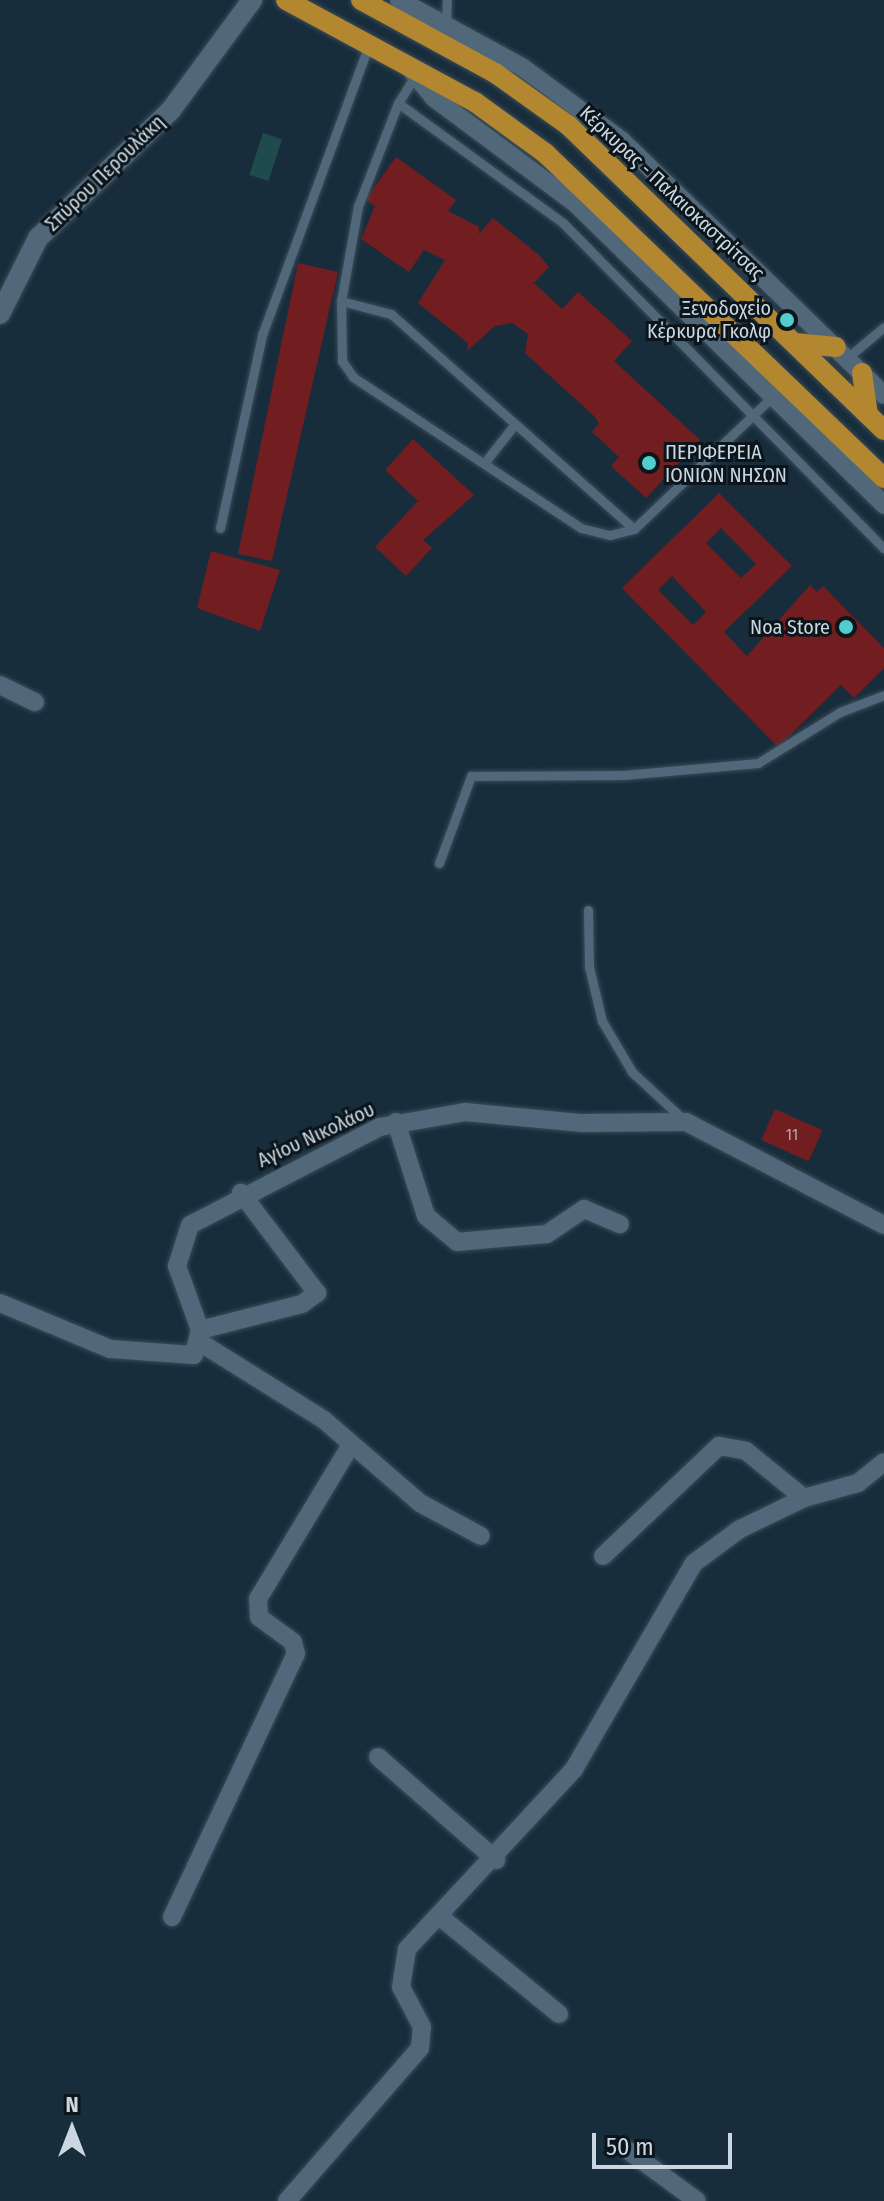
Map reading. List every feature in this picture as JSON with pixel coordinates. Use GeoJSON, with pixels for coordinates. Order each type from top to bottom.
{"type":"FeatureCollection","features":[{"type":"Feature","properties":{"kind":"main road"},"geometry":{"type":"LineString","coordinates":[[286,0],[500,118],[569,172],[884,478]]}},
{"type":"Feature","properties":{"kind":"main road","name":"Κέρκυρας - Παλαιοκαστρίτσας"},"geometry":{"type":"LineString","coordinates":[[361,0],[495,73],[568,125],[884,430]]}},
{"type":"Feature","properties":{"kind":"main road"},"geometry":{"type":"LineString","coordinates":[[795,343],[842,353]]}},
{"type":"Feature","properties":{"kind":"main road"},"geometry":{"type":"LineString","coordinates":[[862,373],[868,415]]}},
{"type":"Feature","properties":{"kind":"street","name":"Σπύρου Περουλάκη"},"geometry":{"type":"LineString","coordinates":[[0,314],[38,238],[171,110],[252,0]]}},
{"type":"Feature","properties":{"kind":"street"},"geometry":{"type":"LineString","coordinates":[[399,0],[547,84],[621,140],[884,395]]}},
{"type":"Feature","properties":{"kind":"street"},"geometry":{"type":"LineString","coordinates":[[411,70],[576,204],[884,505]]}},
{"type":"Feature","properties":{"kind":"street"},"geometry":{"type":"LineString","coordinates":[[0,685],[35,702]]}},
{"type":"Feature","properties":{"kind":"street","name":"Αγίου Νικολάου"},"geometry":{"type":"LineString","coordinates":[[201,1336],[178,1274],[180,1239],[197,1219],[241,1193],[396,1122],[501,1112],[582,1123],[686,1122],[884,1225]]}},
{"type":"Feature","properties":{"kind":"street"},"geometry":{"type":"LineString","coordinates":[[396,1122],[426,1216],[457,1242],[547,1234],[584,1209],[620,1224]]}},
{"type":"Feature","properties":{"kind":"street"},"geometry":{"type":"LineString","coordinates":[[201,1336],[302,1304],[317,1293],[241,1193]]}},
{"type":"Feature","properties":{"kind":"street"},"geometry":{"type":"LineString","coordinates":[[0,1303],[110,1349],[177,1359],[194,1355],[201,1336]]}},
{"type":"Feature","properties":{"kind":"street"},"geometry":{"type":"LineString","coordinates":[[201,1336],[324,1420],[420,1503],[481,1536]]}},
{"type":"Feature","properties":{"kind":"street"},"geometry":{"type":"LineString","coordinates":[[172,1917],[296,1654],[293,1642],[259,1617],[258,1599],[351,1445]]}},
{"type":"Feature","properties":{"kind":"street"},"geometry":{"type":"LineString","coordinates":[[603,1556],[719,1446],[746,1451],[804,1498]]}},
{"type":"Feature","properties":{"kind":"street"},"geometry":{"type":"LineString","coordinates":[[287,2201],[420,2048],[422,2027],[399,1973],[407,1949],[496,1860],[574,1769],[694,1563],[740,1529],[804,1498],[858,1483],[884,1462]]}},
{"type":"Feature","properties":{"kind":"street"},"geometry":{"type":"LineString","coordinates":[[378,1757],[496,1860]]}},
{"type":"Feature","properties":{"kind":"street"},"geometry":{"type":"LineString","coordinates":[[439,1916],[559,2014]]}},
{"type":"Feature","properties":{"kind":"street"},"geometry":{"type":"LineString","coordinates":[[629,2151],[697,2201]]}},
{"type":"Feature","properties":{"kind":"lane"},"geometry":{"type":"LineString","coordinates":[[446,24],[447,0]]}},
{"type":"Feature","properties":{"kind":"lane"},"geometry":{"type":"LineString","coordinates":[[220,528],[262,335],[369,44]]}},
{"type":"Feature","properties":{"kind":"lane"},"geometry":{"type":"LineString","coordinates":[[411,70],[358,206],[341,301],[342,361],[349,374],[581,528],[610,535],[634,529],[770,396],[806,403]]}},
{"type":"Feature","properties":{"kind":"lane"},"geometry":{"type":"LineString","coordinates":[[398,103],[563,223],[884,548]]}},
{"type":"Feature","properties":{"kind":"lane"},"geometry":{"type":"LineString","coordinates":[[341,301],[391,314],[634,529]]}},
{"type":"Feature","properties":{"kind":"lane"},"geometry":{"type":"LineString","coordinates":[[842,353],[884,327]]}},
{"type":"Feature","properties":{"kind":"lane"},"geometry":{"type":"LineString","coordinates":[[485,462],[515,424]]}},
{"type":"Feature","properties":{"kind":"lane"},"geometry":{"type":"LineString","coordinates":[[439,863],[471,776],[623,775],[758,763],[840,712],[884,695]]}},
{"type":"Feature","properties":{"kind":"lane"},"geometry":{"type":"LineString","coordinates":[[588,910],[589,967],[602,1021],[632,1072],[686,1122]]}},
{"type":"Feature","properties":{"kind":"shaded area"},"geometry":{"type":"Polygon","coordinates":[[[263,133],[282,139],[268,181],[249,175],[263,133]]]}},
{"type":"Feature","properties":{"kind":"building"},"geometry":{"type":"Polygon","coordinates":[[[396,157],[456,200],[448,211],[479,227],[479,234],[493,218],[539,255],[549,267],[534,283],[562,309],[578,292],[632,341],[614,361],[700,440],[646,498],[611,466],[619,457],[592,432],[599,423],[594,416],[525,353],[528,334],[512,323],[495,326],[467,351],[468,343],[418,303],[445,260],[424,250],[409,272],[361,239],[375,206],[365,200],[396,157]]]}},
{"type":"Feature","properties":{"kind":"building"},"geometry":{"type":"Polygon","coordinates":[[[298,263],[338,272],[272,561],[238,554],[298,263]]]}},
{"type":"Feature","properties":{"kind":"building"},"geometry":{"type":"Polygon","coordinates":[[[413,439],[474,495],[423,540],[432,548],[406,576],[375,547],[418,501],[385,470],[413,439]]]}},
{"type":"Feature","properties":{"kind":"building"},"geometry":{"type":"Polygon","coordinates":[[[719,493],[792,566],[724,632],[747,656],[810,585],[817,592],[823,586],[884,648],[884,668],[854,698],[841,685],[778,747],[622,588],[719,493]],[[721,528],[706,543],[741,578],[756,564],[721,528]],[[672,576],[658,590],[693,625],[706,612],[672,576]]]}},
{"type":"Feature","properties":{"kind":"building"},"geometry":{"type":"Polygon","coordinates":[[[211,551],[280,570],[260,631],[197,608],[211,551]]]}},
{"type":"Feature","properties":{"kind":"building"},"geometry":{"type":"Polygon","coordinates":[[[775,1109],[823,1130],[809,1161],[761,1140],[775,1109]]]}},
{"type":"Feature","properties":{"kind":"place","name":"Ξενοδοχείο Κέρκυρα Γκολφ"},"geometry":{"type":"Point","coordinates":[787,320]}},
{"type":"Feature","properties":{"kind":"place","name":"ΠΕΡΙΦΕΡΕΙΑ ΙΟΝΙΩΝ ΝΗΣΩΝ"},"geometry":{"type":"Point","coordinates":[649,463]}},
{"type":"Feature","properties":{"kind":"place","name":"Noa Store"},"geometry":{"type":"Point","coordinates":[846,627]}}]}
